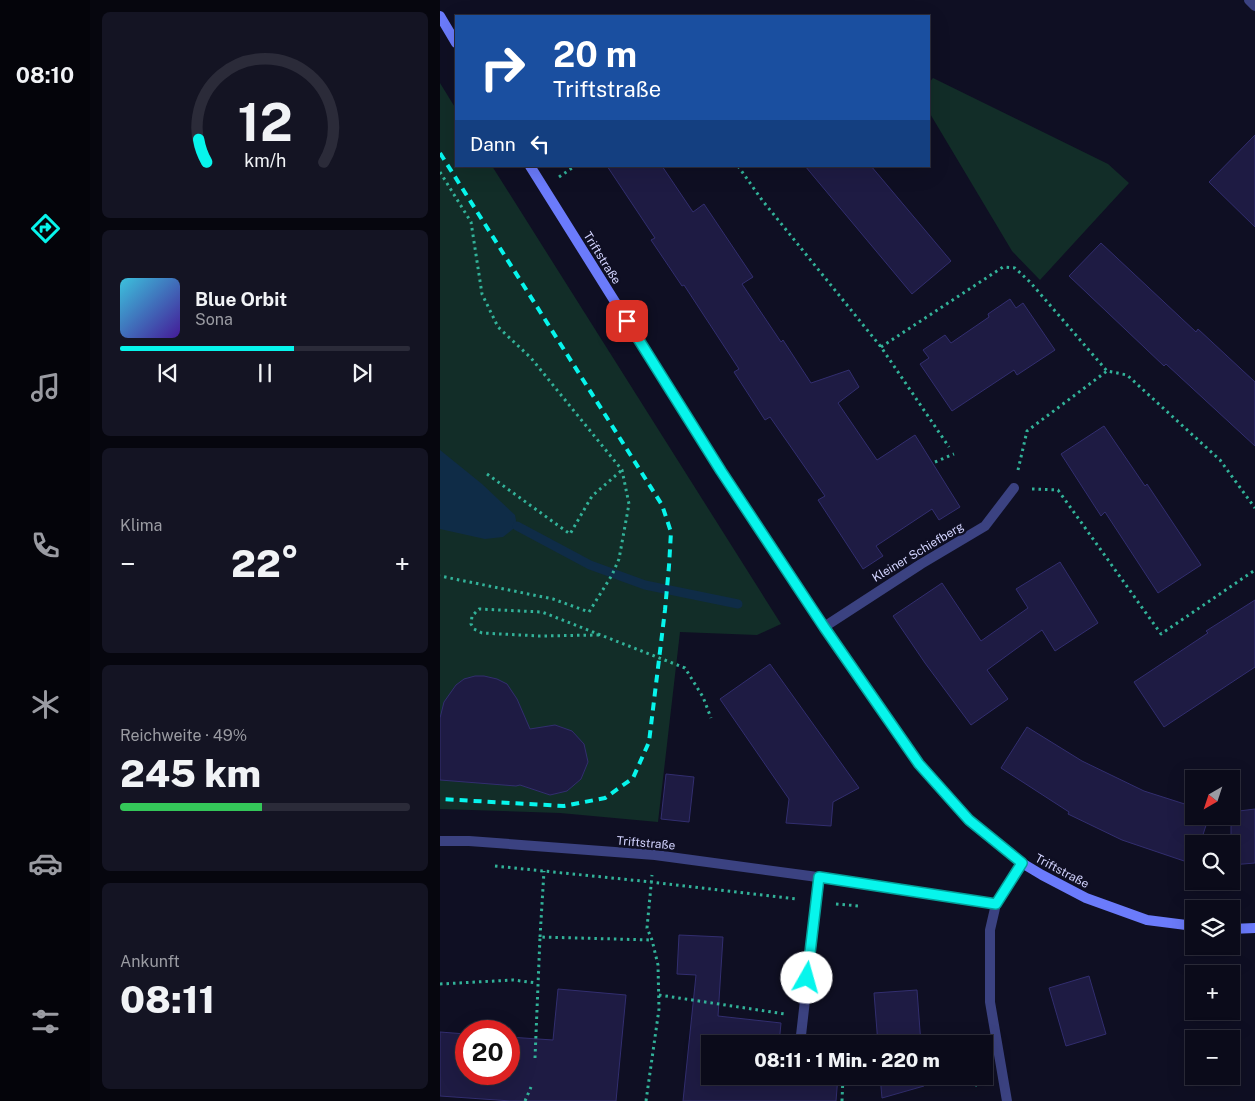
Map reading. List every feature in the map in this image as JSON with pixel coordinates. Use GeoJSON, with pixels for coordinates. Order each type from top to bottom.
{"type":"FeatureCollection","features":[{"type":"Feature","properties":{"kind":"street"},"geometry":{"type":"LineString","coordinates":[[1249,0],[1255,6]]}},
{"type":"Feature","properties":{"kind":"street"},"geometry":{"type":"LineString","coordinates":[[440,16],[455,41]]}},
{"type":"Feature","properties":{"kind":"street","name":"Triftstraße"},"geometry":{"type":"LineString","coordinates":[[531,167],[721,471],[824,627],[919,764],[969,820],[1022,863],[1086,898],[1147,920],[1185,925]]}},
{"type":"Feature","properties":{"kind":"street","name":"Kleiner Schiefberg"},"geometry":{"type":"LineString","coordinates":[[824,627],[921,564],[985,526],[1014,488]]}},
{"type":"Feature","properties":{"kind":"street","name":"Triftstraße"},"geometry":{"type":"LineString","coordinates":[[440,841],[469,841],[655,855],[819,877],[996,904]]}},
{"type":"Feature","properties":{"kind":"street"},"geometry":{"type":"LineString","coordinates":[[1006,1101],[990,1002],[990,930],[996,904],[1022,863]]}},
{"type":"Feature","properties":{"kind":"street"},"geometry":{"type":"LineString","coordinates":[[801,1035],[819,877]]}},
{"type":"Feature","properties":{"kind":"street"},"geometry":{"type":"LineString","coordinates":[[1240,929],[1255,928]]}},
{"type":"Feature","properties":{"kind":"path"},"geometry":{"type":"LineString","coordinates":[[739,167],[762,200],[881,347],[949,447]]}},
{"type":"Feature","properties":{"kind":"path"},"geometry":{"type":"LineString","coordinates":[[440,172],[471,222],[482,294],[498,327],[531,358],[622,470],[629,504],[619,559],[589,612],[553,599],[440,576]]}},
{"type":"Feature","properties":{"kind":"path"},"geometry":{"type":"LineString","coordinates":[[881,347],[1003,267],[1015,268],[1030,282],[1107,370],[1127,375],[1220,460],[1255,508]]}},
{"type":"Feature","properties":{"kind":"path"},"geometry":{"type":"LineString","coordinates":[[1107,370],[1026,431],[1014,488],[1058,490],[1161,634],[1255,570]]}},
{"type":"Feature","properties":{"kind":"path"},"geometry":{"type":"LineString","coordinates":[[935,462],[954,454]]}},
{"type":"Feature","properties":{"kind":"path"},"geometry":{"type":"LineString","coordinates":[[487,474],[570,534],[592,496],[622,470]]}},
{"type":"Feature","properties":{"kind":"path"},"geometry":{"type":"LineString","coordinates":[[599,634],[540,636],[482,633],[474,629],[470,624],[472,616],[479,609],[542,612],[599,634],[684,668],[702,698],[711,718]]}},
{"type":"Feature","properties":{"kind":"path"},"geometry":{"type":"LineString","coordinates":[[487,865],[651,882],[647,928],[658,965],[659,1009],[646,1101]]}},
{"type":"Feature","properties":{"kind":"path"},"geometry":{"type":"LineString","coordinates":[[535,1058],[537,983],[544,871]]}},
{"type":"Feature","properties":{"kind":"path"},"geometry":{"type":"LineString","coordinates":[[540,937],[652,940]]}},
{"type":"Feature","properties":{"kind":"path"},"geometry":{"type":"LineString","coordinates":[[440,984],[513,980],[537,983]]}},
{"type":"Feature","properties":{"kind":"path"},"geometry":{"type":"LineString","coordinates":[[659,996],[803,1016]]}},
{"type":"Feature","properties":{"kind":"path"},"geometry":{"type":"LineString","coordinates":[[993,1082],[1002,1081]]}},
{"type":"Feature","properties":{"kind":"path"},"geometry":{"type":"LineString","coordinates":[[842,1101],[843,1085]]}},
{"type":"Feature","properties":{"kind":"path"},"geometry":{"type":"LineString","coordinates":[[525,1101],[531,1088]]}},
{"type":"Feature","properties":{"kind":"green space"},"geometry":{"type":"Polygon","coordinates":[[[933,78],[1108,164],[1129,183],[1040,280],[1012,251],[930,114],[930,82],[933,78]]]}},
{"type":"Feature","properties":{"kind":"green space"},"geometry":{"type":"Polygon","coordinates":[[[440,83],[455,107],[455,167],[493,167],[781,624],[757,635],[680,632],[658,822],[560,813],[440,809],[440,83]]]}},
{"type":"Feature","properties":{"kind":"water"},"geometry":{"type":"Polygon","coordinates":[[[440,450],[482,484],[515,515],[517,526],[503,537],[485,539],[440,529],[440,450]]]}},
{"type":"Feature","properties":{"kind":"building"},"geometry":{"type":"Polygon","coordinates":[[[1255,135],[1255,227],[1209,182],[1255,135]]]}},
{"type":"Feature","properties":{"kind":"building"},"geometry":{"type":"Polygon","coordinates":[[[608,167],[663,167],[693,212],[704,204],[753,277],[742,284],[781,342],[783,340],[811,383],[849,370],[859,387],[838,403],[877,460],[915,435],[960,507],[939,520],[932,509],[876,546],[883,556],[863,569],[818,500],[825,496],[770,417],[765,420],[734,372],[739,369],[684,285],[682,286],[651,240],[655,238],[608,167]]]}},
{"type":"Feature","properties":{"kind":"building"},"geometry":{"type":"Polygon","coordinates":[[[806,167],[872,167],[951,261],[912,294],[806,167]]]}},
{"type":"Feature","properties":{"kind":"building"},"geometry":{"type":"Polygon","coordinates":[[[1101,243],[1196,332],[1198,329],[1255,382],[1255,446],[1166,364],[1164,366],[1069,276],[1101,243]]]}},
{"type":"Feature","properties":{"kind":"building"},"geometry":{"type":"Polygon","coordinates":[[[1010,299],[1016,308],[1023,303],[1055,350],[1017,375],[1014,370],[952,411],[920,364],[929,358],[923,350],[945,335],[951,343],[989,317],[988,314],[1010,299]]]}},
{"type":"Feature","properties":{"kind":"building"},"geometry":{"type":"Polygon","coordinates":[[[1104,426],[1145,486],[1147,484],[1201,565],[1158,593],[1105,512],[1101,516],[1061,454],[1104,426]]]}},
{"type":"Feature","properties":{"kind":"building"},"geometry":{"type":"Polygon","coordinates":[[[1060,562],[1098,623],[1055,651],[1042,630],[987,670],[1008,699],[971,725],[893,616],[942,583],[981,641],[1028,608],[1016,589],[1060,562]]]}},
{"type":"Feature","properties":{"kind":"building"},"geometry":{"type":"Polygon","coordinates":[[[1255,600],[1255,667],[1164,727],[1134,682],[1208,633],[1206,631],[1255,600]]]}},
{"type":"Feature","properties":{"kind":"building"},"geometry":{"type":"Polygon","coordinates":[[[770,664],[859,788],[833,802],[831,826],[786,823],[789,799],[720,699],[770,664]]]}},
{"type":"Feature","properties":{"kind":"building"},"geometry":{"type":"Polygon","coordinates":[[[475,676],[497,679],[507,684],[517,699],[530,729],[555,725],[572,731],[584,744],[588,762],[581,779],[567,791],[550,795],[520,785],[440,780],[440,718],[444,702],[456,685],[464,679],[475,676]]]}},
{"type":"Feature","properties":{"kind":"building"},"geometry":{"type":"Polygon","coordinates":[[[1027,727],[1082,761],[1144,791],[1185,804],[1185,825],[1206,825],[1203,835],[1185,835],[1185,861],[1122,840],[1068,814],[1069,812],[1001,768],[1027,727]]]}},
{"type":"Feature","properties":{"kind":"building"},"geometry":{"type":"Polygon","coordinates":[[[666,774],[694,777],[689,822],[661,819],[666,774]]]}},
{"type":"Feature","properties":{"kind":"building"},"geometry":{"type":"Polygon","coordinates":[[[1255,809],[1255,863],[1240,864],[1240,835],[1231,835],[1231,825],[1240,825],[1240,811],[1255,809]]]}},
{"type":"Feature","properties":{"kind":"building"},"geometry":{"type":"Polygon","coordinates":[[[679,935],[723,937],[718,1016],[781,1023],[780,1035],[701,1035],[701,1085],[837,1085],[836,1101],[683,1101],[696,975],[677,974],[679,935]]]}},
{"type":"Feature","properties":{"kind":"building"},"geometry":{"type":"Polygon","coordinates":[[[1089,976],[1106,1034],[1066,1046],[1049,988],[1089,976]]]}},
{"type":"Feature","properties":{"kind":"building"},"geometry":{"type":"Polygon","coordinates":[[[558,989],[626,995],[616,1101],[511,1101],[440,1096],[440,1032],[455,1033],[455,1085],[520,1085],[520,1038],[553,1040],[558,989]]]}},
{"type":"Feature","properties":{"kind":"building"},"geometry":{"type":"Polygon","coordinates":[[[917,990],[920,1035],[877,1035],[874,993],[917,990]]]}},
{"type":"Feature","properties":{"kind":"building"},"geometry":{"type":"Polygon","coordinates":[[[881,1085],[924,1085],[924,1086],[882,1098],[881,1085]]]}},
{"type":"Feature","properties":{"kind":"waterway"},"geometry":{"type":"LineString","coordinates":[[517,526],[590,565],[645,585],[738,604]]}},
{"type":"Feature","properties":{"kind":"railway"},"geometry":{"type":"LineString","coordinates":[[440,153],[662,505],[671,532],[665,610],[649,742],[633,778],[605,798],[564,806],[440,799]]}},
{"type":"Feature","properties":{"kind":"route"},"geometry":{"type":"LineString","coordinates":[[627,321],[721,471],[824,627],[919,764],[969,820],[1022,863],[996,904],[819,877],[807,978]]}}]}
